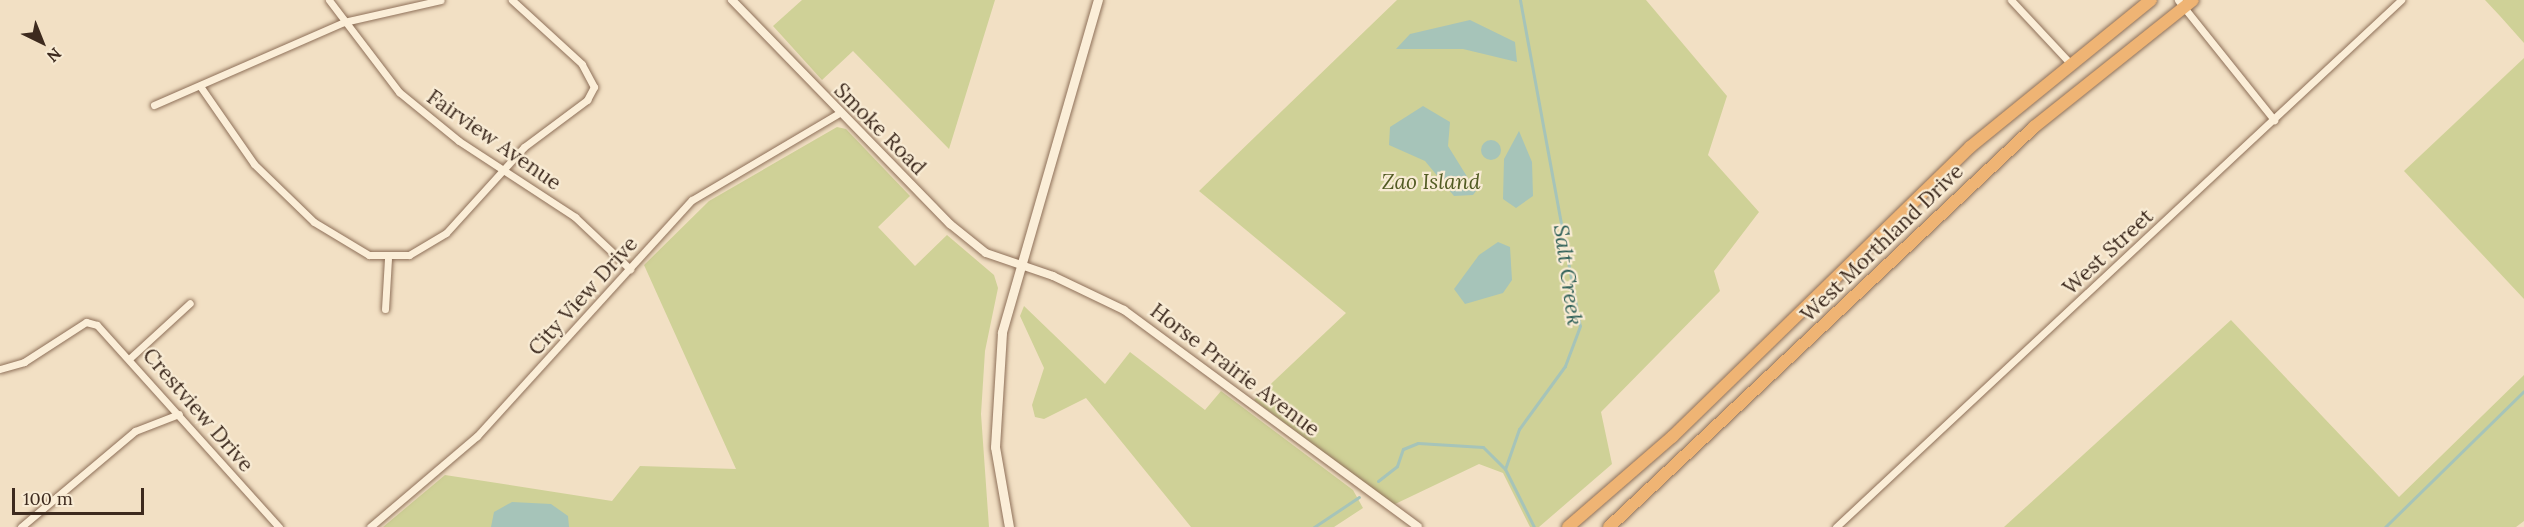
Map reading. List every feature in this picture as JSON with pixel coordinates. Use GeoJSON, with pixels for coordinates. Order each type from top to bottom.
{"type":"FeatureCollection","features":[{"type":"Feature","properties":{"kind":"highway","name":"West Morthland Drive"},"geometry":{"type":"LineString","coordinates":[[1568,527],[1672,437],[1914,198],[2070,63],[2151,0]]}},
{"type":"Feature","properties":{"kind":"highway","name":"West Morthland Drive"},"geometry":{"type":"LineString","coordinates":[[1609,527],[1948,205],[2034,127],[2185,2]]}},
{"type":"Feature","properties":{"kind":"main road"},"geometry":{"type":"LineString","coordinates":[[1009,527],[995,447],[995,388],[1018,265],[1098,0]]}},
{"type":"Feature","properties":{"kind":"street","name":"Fairview Avenue"},"geometry":{"type":"LineString","coordinates":[[329,0],[399,92],[502,168],[575,217],[630,269]]}},
{"type":"Feature","properties":{"kind":"street"},"geometry":{"type":"LineString","coordinates":[[154,105],[344,22],[441,0]]}},
{"type":"Feature","properties":{"kind":"street"},"geometry":{"type":"LineString","coordinates":[[200,86],[254,164],[282,194],[349,248],[388,259],[429,247],[502,168],[587,100],[594,87],[582,64],[512,0]]}},
{"type":"Feature","properties":{"kind":"street","name":"Smoke Road"},"geometry":{"type":"LineString","coordinates":[[732,0],[950,224],[986,253],[1018,265]]}},
{"type":"Feature","properties":{"kind":"street"},"geometry":{"type":"LineString","coordinates":[[2011,0],[2070,63]]}},
{"type":"Feature","properties":{"kind":"street","name":"West Street"},"geometry":{"type":"LineString","coordinates":[[1836,527],[2401,0]]}},
{"type":"Feature","properties":{"kind":"street"},"geometry":{"type":"LineString","coordinates":[[2185,2],[2274,120]]}},
{"type":"Feature","properties":{"kind":"street","name":"City View Drive"},"geometry":{"type":"LineString","coordinates":[[370,527],[477,436],[630,269],[707,189],[840,113]]}},
{"type":"Feature","properties":{"kind":"street"},"geometry":{"type":"LineString","coordinates":[[385,309],[388,259]]}},
{"type":"Feature","properties":{"kind":"street","name":"Horse Prairie Avenue"},"geometry":{"type":"LineString","coordinates":[[1018,265],[1124,310],[1418,527]]}},
{"type":"Feature","properties":{"kind":"street"},"geometry":{"type":"LineString","coordinates":[[130,358],[190,303]]}},
{"type":"Feature","properties":{"kind":"street","name":"Crestview Drive"},"geometry":{"type":"LineString","coordinates":[[0,369],[24,362],[86,322],[113,337],[279,527]]}},
{"type":"Feature","properties":{"kind":"street"},"geometry":{"type":"LineString","coordinates":[[21,527],[135,431],[179,414]]}},
{"type":"Feature","properties":{"kind":"green space"},"geometry":{"type":"Polygon","coordinates":[[[802,0],[995,0],[949,149],[853,51],[822,80],[773,26],[802,0]]]}},
{"type":"Feature","properties":{"kind":"green space","name":"Zao Island"},"geometry":{"type":"Polygon","coordinates":[[[1397,0],[1646,0],[1727,96],[1708,155],[1759,212],[1714,271],[1720,291],[1601,412],[1612,464],[1539,527],[1530,527],[1503,473],[1479,464],[1393,505],[1254,400],[1346,313],[1199,191],[1397,0]]]}},
{"type":"Feature","properties":{"kind":"green space"},"geometry":{"type":"Polygon","coordinates":[[[2485,0],[2524,0],[2524,43],[2500,16],[2485,0]]]}},
{"type":"Feature","properties":{"kind":"green space"},"geometry":{"type":"Polygon","coordinates":[[[2524,58],[2524,299],[2404,171],[2524,58]]]}},
{"type":"Feature","properties":{"kind":"green space"},"geometry":{"type":"Polygon","coordinates":[[[837,127],[846,129],[910,196],[878,227],[915,266],[947,235],[994,275],[998,288],[985,351],[981,414],[989,527],[383,527],[445,475],[612,501],[640,466],[736,469],[644,265],[709,201],[837,127]]]}},
{"type":"Feature","properties":{"kind":"green space"},"geometry":{"type":"Polygon","coordinates":[[[1024,306],[1105,384],[1130,352],[1205,410],[1221,391],[1353,490],[1363,508],[1334,527],[1191,527],[1086,398],[1044,419],[1035,417],[1032,405],[1044,368],[1020,316],[1024,306]]]}},
{"type":"Feature","properties":{"kind":"green space"},"geometry":{"type":"Polygon","coordinates":[[[2231,320],[2399,497],[2524,375],[2524,521],[2516,527],[2004,527],[2231,320]]]}},
{"type":"Feature","properties":{"kind":"water"},"geometry":{"type":"Polygon","coordinates":[[[1470,20],[1515,42],[1517,62],[1463,49],[1396,49],[1410,34],[1470,20]]]}},
{"type":"Feature","properties":{"kind":"water"},"geometry":{"type":"Polygon","coordinates":[[[1423,106],[1450,122],[1448,146],[1476,191],[1473,195],[1454,196],[1425,161],[1389,145],[1390,127],[1423,106]]]}},
{"type":"Feature","properties":{"kind":"water"},"geometry":{"type":"Polygon","coordinates":[[[1519,131],[1532,162],[1533,196],[1516,208],[1503,199],[1504,159],[1519,131]]]}},
{"type":"Feature","properties":{"kind":"water"},"geometry":{"type":"Polygon","coordinates":[[[1491,140],[1498,143],[1501,150],[1498,157],[1491,160],[1484,157],[1481,150],[1484,143],[1491,140]]]}},
{"type":"Feature","properties":{"kind":"water"},"geometry":{"type":"Polygon","coordinates":[[[1498,242],[1510,247],[1512,280],[1503,293],[1465,304],[1454,289],[1479,255],[1498,242]]]}},
{"type":"Feature","properties":{"kind":"water"},"geometry":{"type":"Polygon","coordinates":[[[512,502],[551,504],[568,516],[569,527],[491,527],[494,512],[512,502]]]}},
{"type":"Feature","properties":{"kind":"waterway","name":"Salt Creek"},"geometry":{"type":"LineString","coordinates":[[1520,0],[1580,326],[1565,366],[1519,429],[1505,469],[1534,527]]}},
{"type":"Feature","properties":{"kind":"waterway"},"geometry":{"type":"LineString","coordinates":[[2385,527],[2524,391]]}},
{"type":"Feature","properties":{"kind":"waterway"},"geometry":{"type":"LineString","coordinates":[[1378,481],[1397,466],[1403,449],[1418,443],[1483,447],[1505,469]]}},
{"type":"Feature","properties":{"kind":"waterway"},"geometry":{"type":"LineString","coordinates":[[1314,527],[1359,497]]}}]}
